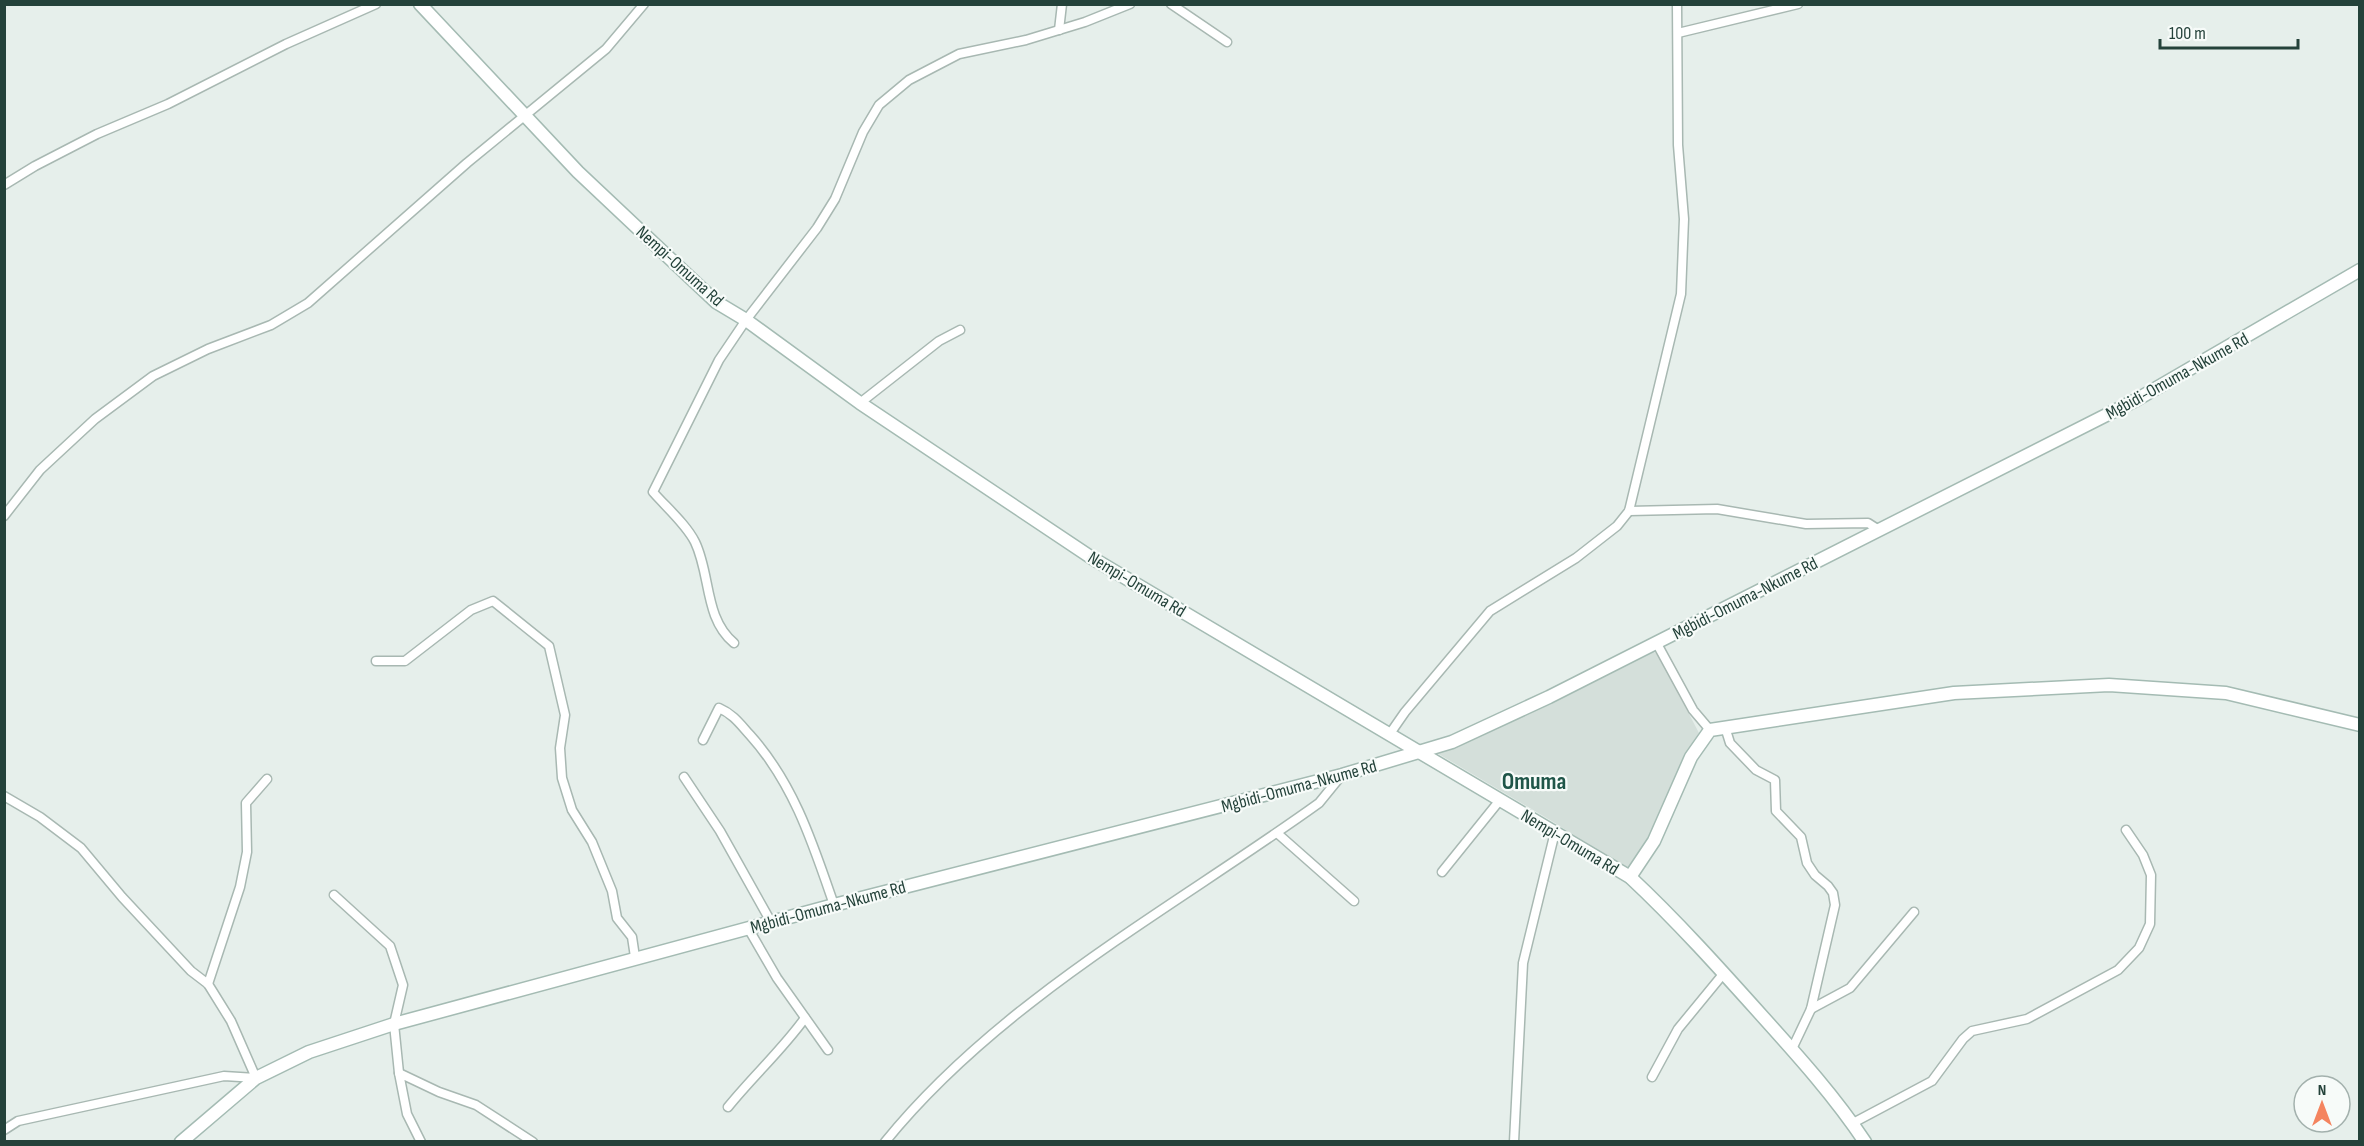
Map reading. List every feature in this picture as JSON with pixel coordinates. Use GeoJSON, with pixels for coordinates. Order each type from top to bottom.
{"type":"FeatureCollection","features":[{"type":"Feature","properties":{"kind":"street"},"geometry":{"type":"LineString","coordinates":[[4,185],[97,134],[168,104],[285,45],[376,4]]}},
{"type":"Feature","properties":{"kind":"street","name":"Nempi-Omuma Rd"},"geometry":{"type":"LineString","coordinates":[[420,4],[578,172],[716,302],[746,320],[860,403],[1092,558],[1629,878],[1668,913],[1792,1049],[1853,1123],[1865,1142]]}},
{"type":"Feature","properties":{"kind":"street"},"geometry":{"type":"LineString","coordinates":[[4,516],[40,470],[95,419],[153,376],[208,349],[272,325],[308,303],[525,115],[606,49],[645,4]]}},
{"type":"Feature","properties":{"kind":"street"},"geometry":{"type":"LineString","coordinates":[[1059,30],[1062,4]]}},
{"type":"Feature","properties":{"kind":"street"},"geometry":{"type":"LineString","coordinates":[[734,643],[722,633],[711,606],[694,540],[653,492],[719,360],[746,320],[817,228],[835,199],[863,132],[879,105],[909,80],[948,58],[1059,30],[1130,4]]}},
{"type":"Feature","properties":{"kind":"street"},"geometry":{"type":"LineString","coordinates":[[1171,4],[1227,42]]}},
{"type":"Feature","properties":{"kind":"street"},"geometry":{"type":"LineString","coordinates":[[1389,735],[1405,712],[1490,611],[1576,558],[1617,526],[1629,511],[1681,294],[1684,219],[1678,145],[1677,4]]}},
{"type":"Feature","properties":{"kind":"street"},"geometry":{"type":"LineString","coordinates":[[1678,33],[1798,4]]}},
{"type":"Feature","properties":{"kind":"street","name":"Mgbidi-Omuma-Nkume Rd"},"geometry":{"type":"LineString","coordinates":[[181,1142],[256,1078],[309,1052],[394,1024],[635,957],[1341,775],[1420,752],[1495,723],[2136,400],[2360,270]]}},
{"type":"Feature","properties":{"kind":"street"},"geometry":{"type":"LineString","coordinates":[[860,403],[939,341],[960,330]]}},
{"type":"Feature","properties":{"kind":"street"},"geometry":{"type":"LineString","coordinates":[[1629,511],[1717,509],[1806,524],[1868,523],[1879,530]]}},
{"type":"Feature","properties":{"kind":"street"},"geometry":{"type":"LineString","coordinates":[[376,661],[405,661],[471,610],[493,601],[549,646],[565,715],[560,747],[562,778],[572,810],[592,842],[612,891],[617,918],[632,937],[635,957]]}},
{"type":"Feature","properties":{"kind":"street"},"geometry":{"type":"LineString","coordinates":[[1656,642],[1693,710],[1710,730]]}},
{"type":"Feature","properties":{"kind":"street"},"geometry":{"type":"LineString","coordinates":[[1629,878],[1654,841],[1691,758],[1710,730],[1954,693],[2109,685],[2226,693],[2360,725]]}},
{"type":"Feature","properties":{"kind":"street"},"geometry":{"type":"LineString","coordinates":[[703,740],[719,708],[731,713],[768,755],[799,807],[834,905]]}},
{"type":"Feature","properties":{"kind":"street"},"geometry":{"type":"LineString","coordinates":[[1725,727],[1730,743],[1756,770],[1775,780],[1776,811],[1801,837],[1807,863],[1833,893],[1835,905],[1811,1009],[1792,1049]]}},
{"type":"Feature","properties":{"kind":"street"},"geometry":{"type":"LineString","coordinates":[[885,1142],[906,1116],[944,1078],[1016,1017],[1142,924],[1319,803],[1341,775]]}},
{"type":"Feature","properties":{"kind":"street"},"geometry":{"type":"LineString","coordinates":[[684,777],[720,831],[771,922]]}},
{"type":"Feature","properties":{"kind":"street"},"geometry":{"type":"LineString","coordinates":[[208,984],[240,887],[247,852],[246,803],[267,779]]}},
{"type":"Feature","properties":{"kind":"street"},"geometry":{"type":"LineString","coordinates":[[4,796],[40,817],[81,848],[129,905],[191,971],[208,984],[231,1021],[256,1078],[224,1076],[213,1078],[18,1121],[4,1130]]}},
{"type":"Feature","properties":{"kind":"street"},"geometry":{"type":"LineString","coordinates":[[1442,872],[1500,800]]}},
{"type":"Feature","properties":{"kind":"street"},"geometry":{"type":"LineString","coordinates":[[1853,1123],[1932,1081],[1963,1039],[1972,1031],[2027,1019],[2118,970],[2139,948],[2150,924],[2151,875],[2143,855],[2126,830]]}},
{"type":"Feature","properties":{"kind":"street"},"geometry":{"type":"LineString","coordinates":[[1514,1142],[1523,963],[1555,832]]}},
{"type":"Feature","properties":{"kind":"street"},"geometry":{"type":"LineString","coordinates":[[1277,833],[1354,901]]}},
{"type":"Feature","properties":{"kind":"street"},"geometry":{"type":"LineString","coordinates":[[334,895],[390,946],[403,985],[394,1024],[399,1073],[407,1114],[421,1142]]}},
{"type":"Feature","properties":{"kind":"street"},"geometry":{"type":"LineString","coordinates":[[1811,1009],[1850,988],[1914,912]]}},
{"type":"Feature","properties":{"kind":"street"},"geometry":{"type":"LineString","coordinates":[[748,928],[777,978],[828,1050]]}},
{"type":"Feature","properties":{"kind":"street"},"geometry":{"type":"LineString","coordinates":[[1652,1077],[1678,1029],[1724,973]]}},
{"type":"Feature","properties":{"kind":"street"},"geometry":{"type":"LineString","coordinates":[[728,1107],[746,1085],[770,1063],[806,1018]]}},
{"type":"Feature","properties":{"kind":"street"},"geometry":{"type":"LineString","coordinates":[[399,1073],[439,1092],[476,1105],[533,1142]]}},
{"type":"Feature","properties":{"kind":"shaded area"},"geometry":{"type":"Polygon","coordinates":[[[1653,652],[1657,653],[1699,733],[1685,756],[1644,849],[1627,870],[1555,823],[1437,753],[1485,734],[1653,652]]]}},
{"type":"Feature","properties":{"kind":"district","name":"Omuma"},"geometry":{"type":"Point","coordinates":[1534,781]}}]}
